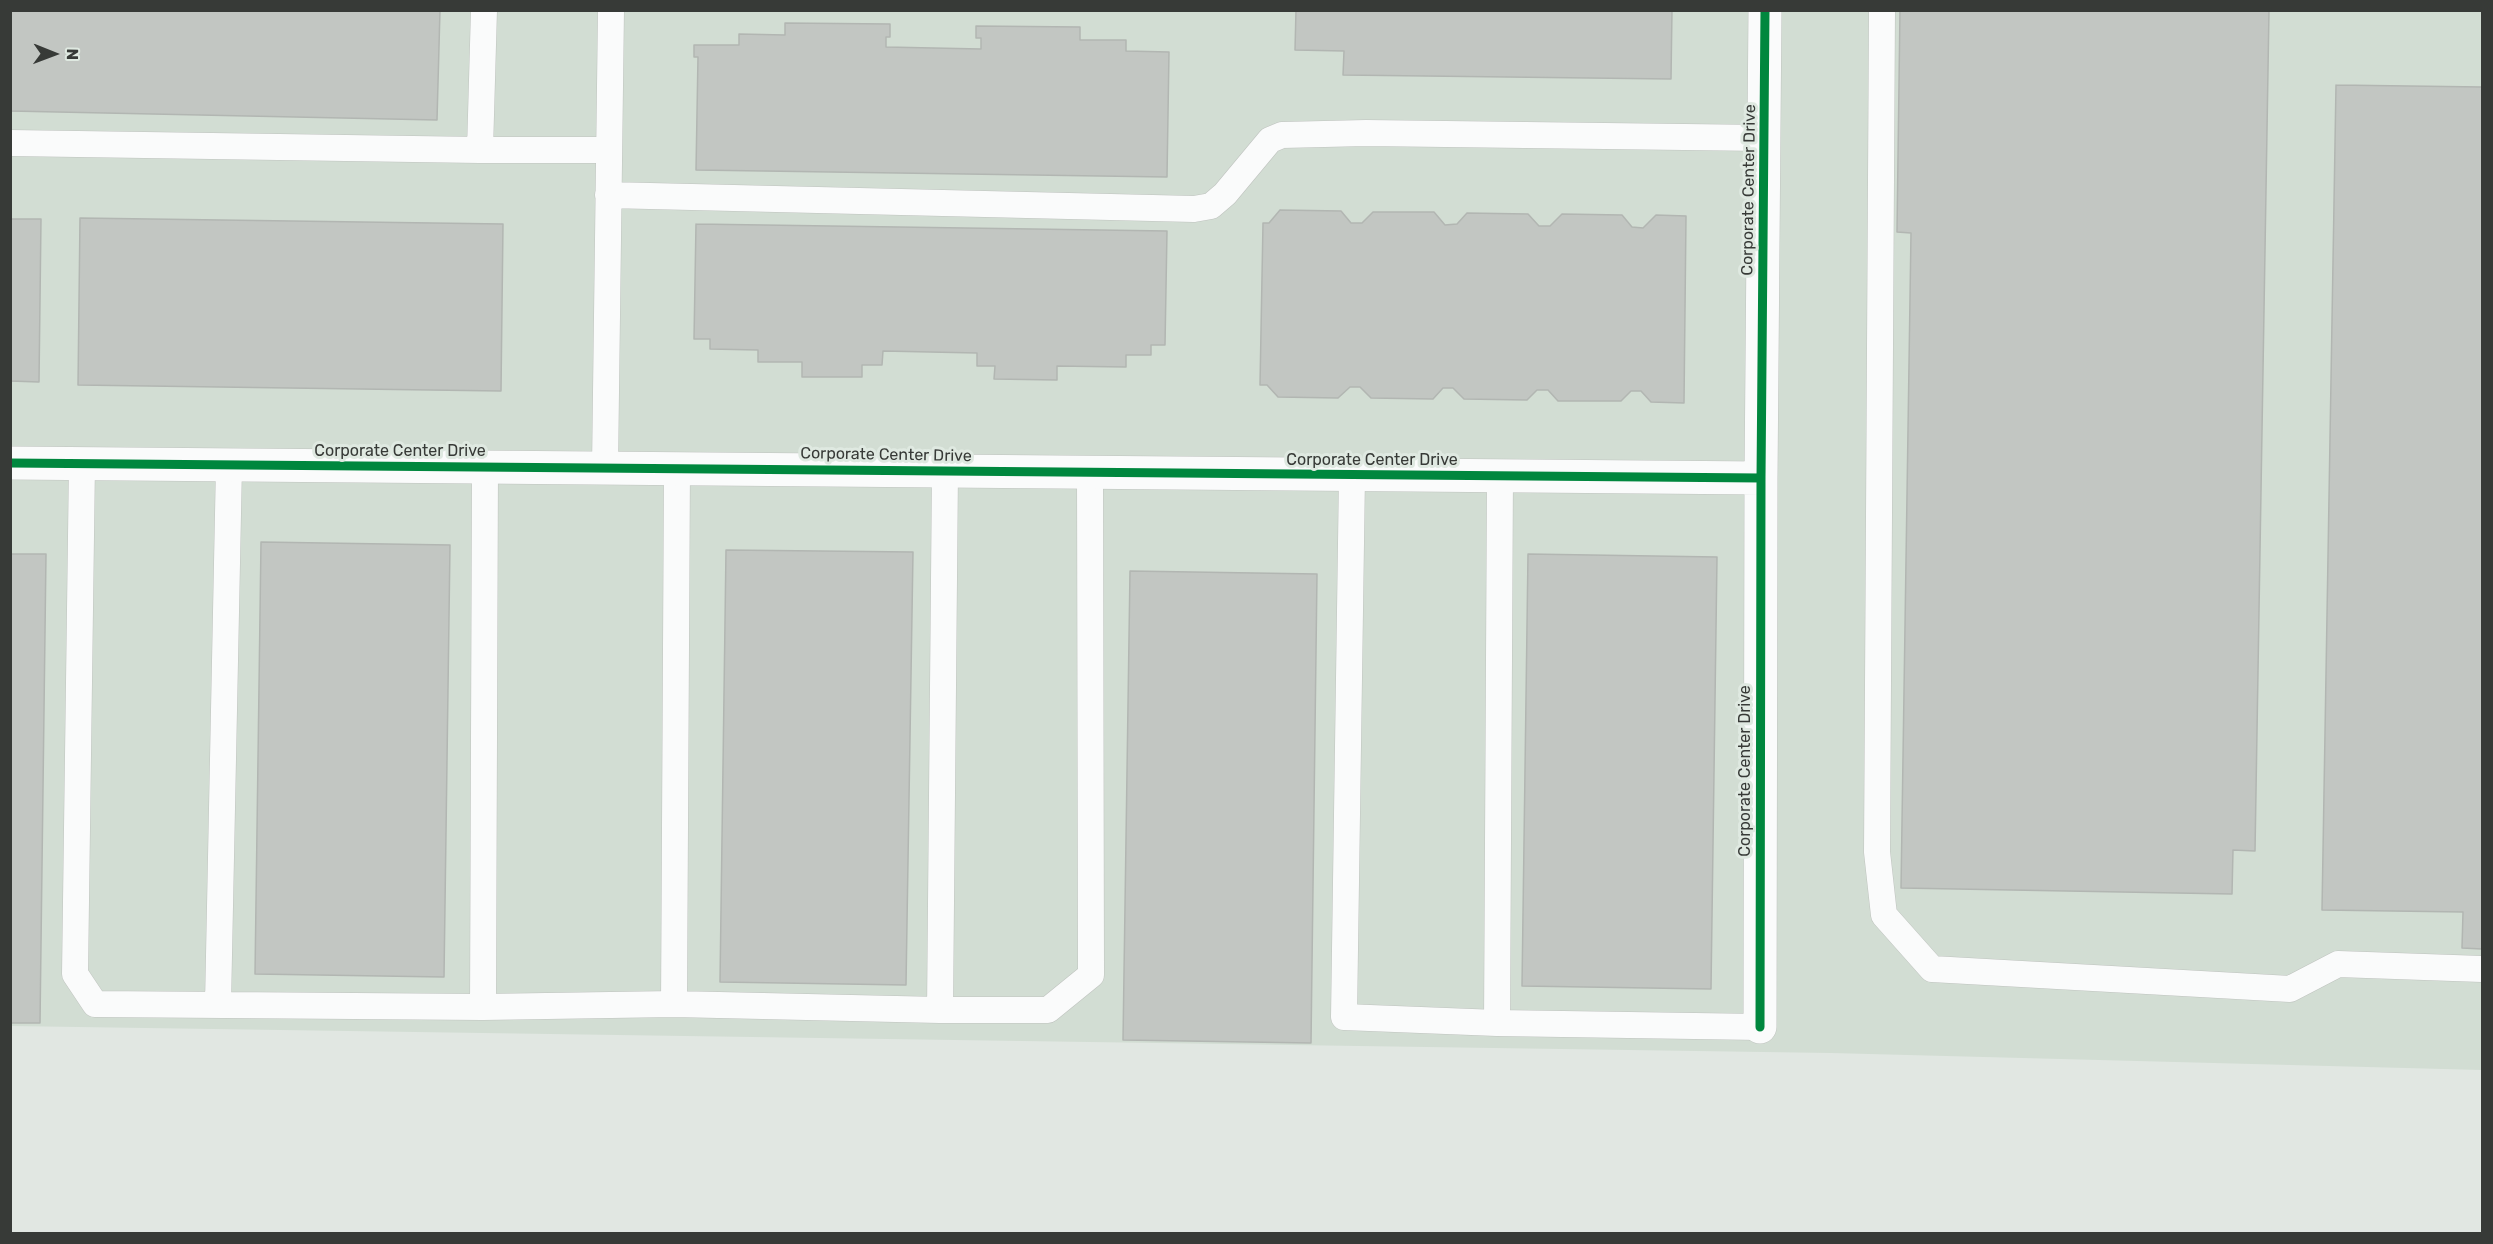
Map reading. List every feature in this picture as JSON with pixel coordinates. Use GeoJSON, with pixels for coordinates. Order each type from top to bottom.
{"type":"FeatureCollection","features":[{"type":"Feature","properties":{"kind":"street","name":"Corporate Center Drive"},"geometry":{"type":"LineString","coordinates":[[1760,1027],[1761,478],[1766,10]]}},
{"type":"Feature","properties":{"kind":"street","name":"Corporate Center Drive"},"geometry":{"type":"LineString","coordinates":[[10,463],[1761,478]]}},
{"type":"Feature","properties":{"kind":"lane"},"geometry":{"type":"LineString","coordinates":[[480,150],[484,10]]}},
{"type":"Feature","properties":{"kind":"lane"},"geometry":{"type":"LineString","coordinates":[[605,468],[611,10]]}},
{"type":"Feature","properties":{"kind":"lane"},"geometry":{"type":"LineString","coordinates":[[1882,10],[1877,852],[1884,915],[1932,969],[2290,989],[2338,964],[2482,969]]}},
{"type":"Feature","properties":{"kind":"lane"},"geometry":{"type":"LineString","coordinates":[[608,195],[1194,210],[1211,206],[1225,194],[1270,140],[1282,135],[1366,133],[1764,138]]}},
{"type":"Feature","properties":{"kind":"lane"},"geometry":{"type":"LineString","coordinates":[[10,143],[609,150]]}},
{"type":"Feature","properties":{"kind":"lane"},"geometry":{"type":"LineString","coordinates":[[82,463],[75,974],[95,1004],[483,1007],[674,1004],[1048,1010],[1091,975],[1090,472]]}},
{"type":"Feature","properties":{"kind":"lane"},"geometry":{"type":"LineString","coordinates":[[218,1004],[229,465]]}},
{"type":"Feature","properties":{"kind":"lane"},"geometry":{"type":"LineString","coordinates":[[483,1007],[484,467]]}},
{"type":"Feature","properties":{"kind":"lane"},"geometry":{"type":"LineString","coordinates":[[674,1004],[677,468]]}},
{"type":"Feature","properties":{"kind":"lane"},"geometry":{"type":"LineString","coordinates":[[940,1010],[945,471]]}},
{"type":"Feature","properties":{"kind":"lane"},"geometry":{"type":"LineString","coordinates":[[1352,475],[1344,1017],[1497,1023],[1760,1027]]}},
{"type":"Feature","properties":{"kind":"lane"},"geometry":{"type":"LineString","coordinates":[[1497,1023],[1500,476]]}},
{"type":"Feature","properties":{"kind":"shaded area"},"geometry":{"type":"Polygon","coordinates":[[[11,11],[2482,11],[2482,1070],[1831,1053],[11,1026],[11,11]]]}},
{"type":"Feature","properties":{"kind":"building"},"geometry":{"type":"Polygon","coordinates":[[[10,10],[440,10],[437,120],[10,111],[10,10]]]}},
{"type":"Feature","properties":{"kind":"building"},"geometry":{"type":"Polygon","coordinates":[[[1296,10],[1672,10],[1671,79],[1343,75],[1344,51],[1295,50],[1296,10]]]}},
{"type":"Feature","properties":{"kind":"building"},"geometry":{"type":"Polygon","coordinates":[[[1900,10],[2269,10],[2255,851],[2233,850],[2232,894],[1901,888],[1911,233],[1897,232],[1900,10]]]}},
{"type":"Feature","properties":{"kind":"building"},"geometry":{"type":"Polygon","coordinates":[[[785,23],[890,24],[890,37],[886,37],[886,47],[981,49],[981,38],[976,38],[976,26],[1080,27],[1080,40],[1126,40],[1126,51],[1169,52],[1167,177],[696,170],[698,57],[694,57],[694,45],[739,45],[739,34],[785,35],[785,23]]]}},
{"type":"Feature","properties":{"kind":"building"},"geometry":{"type":"Polygon","coordinates":[[[2336,85],[2482,87],[2482,949],[2462,948],[2463,912],[2322,910],[2336,85]]]}},
{"type":"Feature","properties":{"kind":"building"},"geometry":{"type":"Polygon","coordinates":[[[1280,210],[1341,211],[1351,223],[1362,223],[1373,212],[1434,212],[1445,225],[1457,224],[1467,213],[1528,214],[1539,226],[1550,226],[1562,214],[1622,215],[1632,227],[1643,228],[1656,215],[1686,216],[1684,403],[1651,402],[1641,391],[1631,391],[1621,401],[1558,401],[1548,390],[1537,390],[1527,400],[1464,399],[1453,388],[1443,388],[1433,399],[1371,398],[1360,387],[1350,387],[1338,398],[1278,397],[1267,385],[1260,385],[1263,223],[1269,223],[1280,210]]]}},
{"type":"Feature","properties":{"kind":"building"},"geometry":{"type":"Polygon","coordinates":[[[80,218],[503,224],[501,391],[78,385],[80,218]]]}},
{"type":"Feature","properties":{"kind":"building"},"geometry":{"type":"Polygon","coordinates":[[[10,219],[41,219],[39,382],[10,381],[10,219]]]}},
{"type":"Feature","properties":{"kind":"building"},"geometry":{"type":"Polygon","coordinates":[[[696,224],[1167,231],[1165,345],[1151,345],[1151,355],[1126,355],[1126,367],[1057,366],[1057,380],[994,379],[995,366],[977,366],[977,353],[883,351],[882,365],[862,365],[862,377],[802,377],[802,362],[758,362],[758,350],[710,349],[710,339],[694,339],[696,224]]]}},
{"type":"Feature","properties":{"kind":"building"},"geometry":{"type":"Polygon","coordinates":[[[261,542],[450,545],[444,977],[255,974],[261,542]]]}},
{"type":"Feature","properties":{"kind":"building"},"geometry":{"type":"Polygon","coordinates":[[[726,550],[913,552],[906,985],[720,982],[726,550]]]}},
{"type":"Feature","properties":{"kind":"building"},"geometry":{"type":"Polygon","coordinates":[[[10,554],[46,554],[40,1023],[10,1023],[10,554]]]}},
{"type":"Feature","properties":{"kind":"building"},"geometry":{"type":"Polygon","coordinates":[[[1528,554],[1717,557],[1711,989],[1522,986],[1528,554]]]}},
{"type":"Feature","properties":{"kind":"building"},"geometry":{"type":"Polygon","coordinates":[[[1130,571],[1317,574],[1311,1043],[1123,1040],[1130,571]]]}},
{"type":"Feature","properties":{"kind":"cycle path"},"geometry":{"type":"LineString","coordinates":[[1760,1027],[1765,10]]}},
{"type":"Feature","properties":{"kind":"cycle path"},"geometry":{"type":"LineString","coordinates":[[10,463],[1761,478]]}}]}
